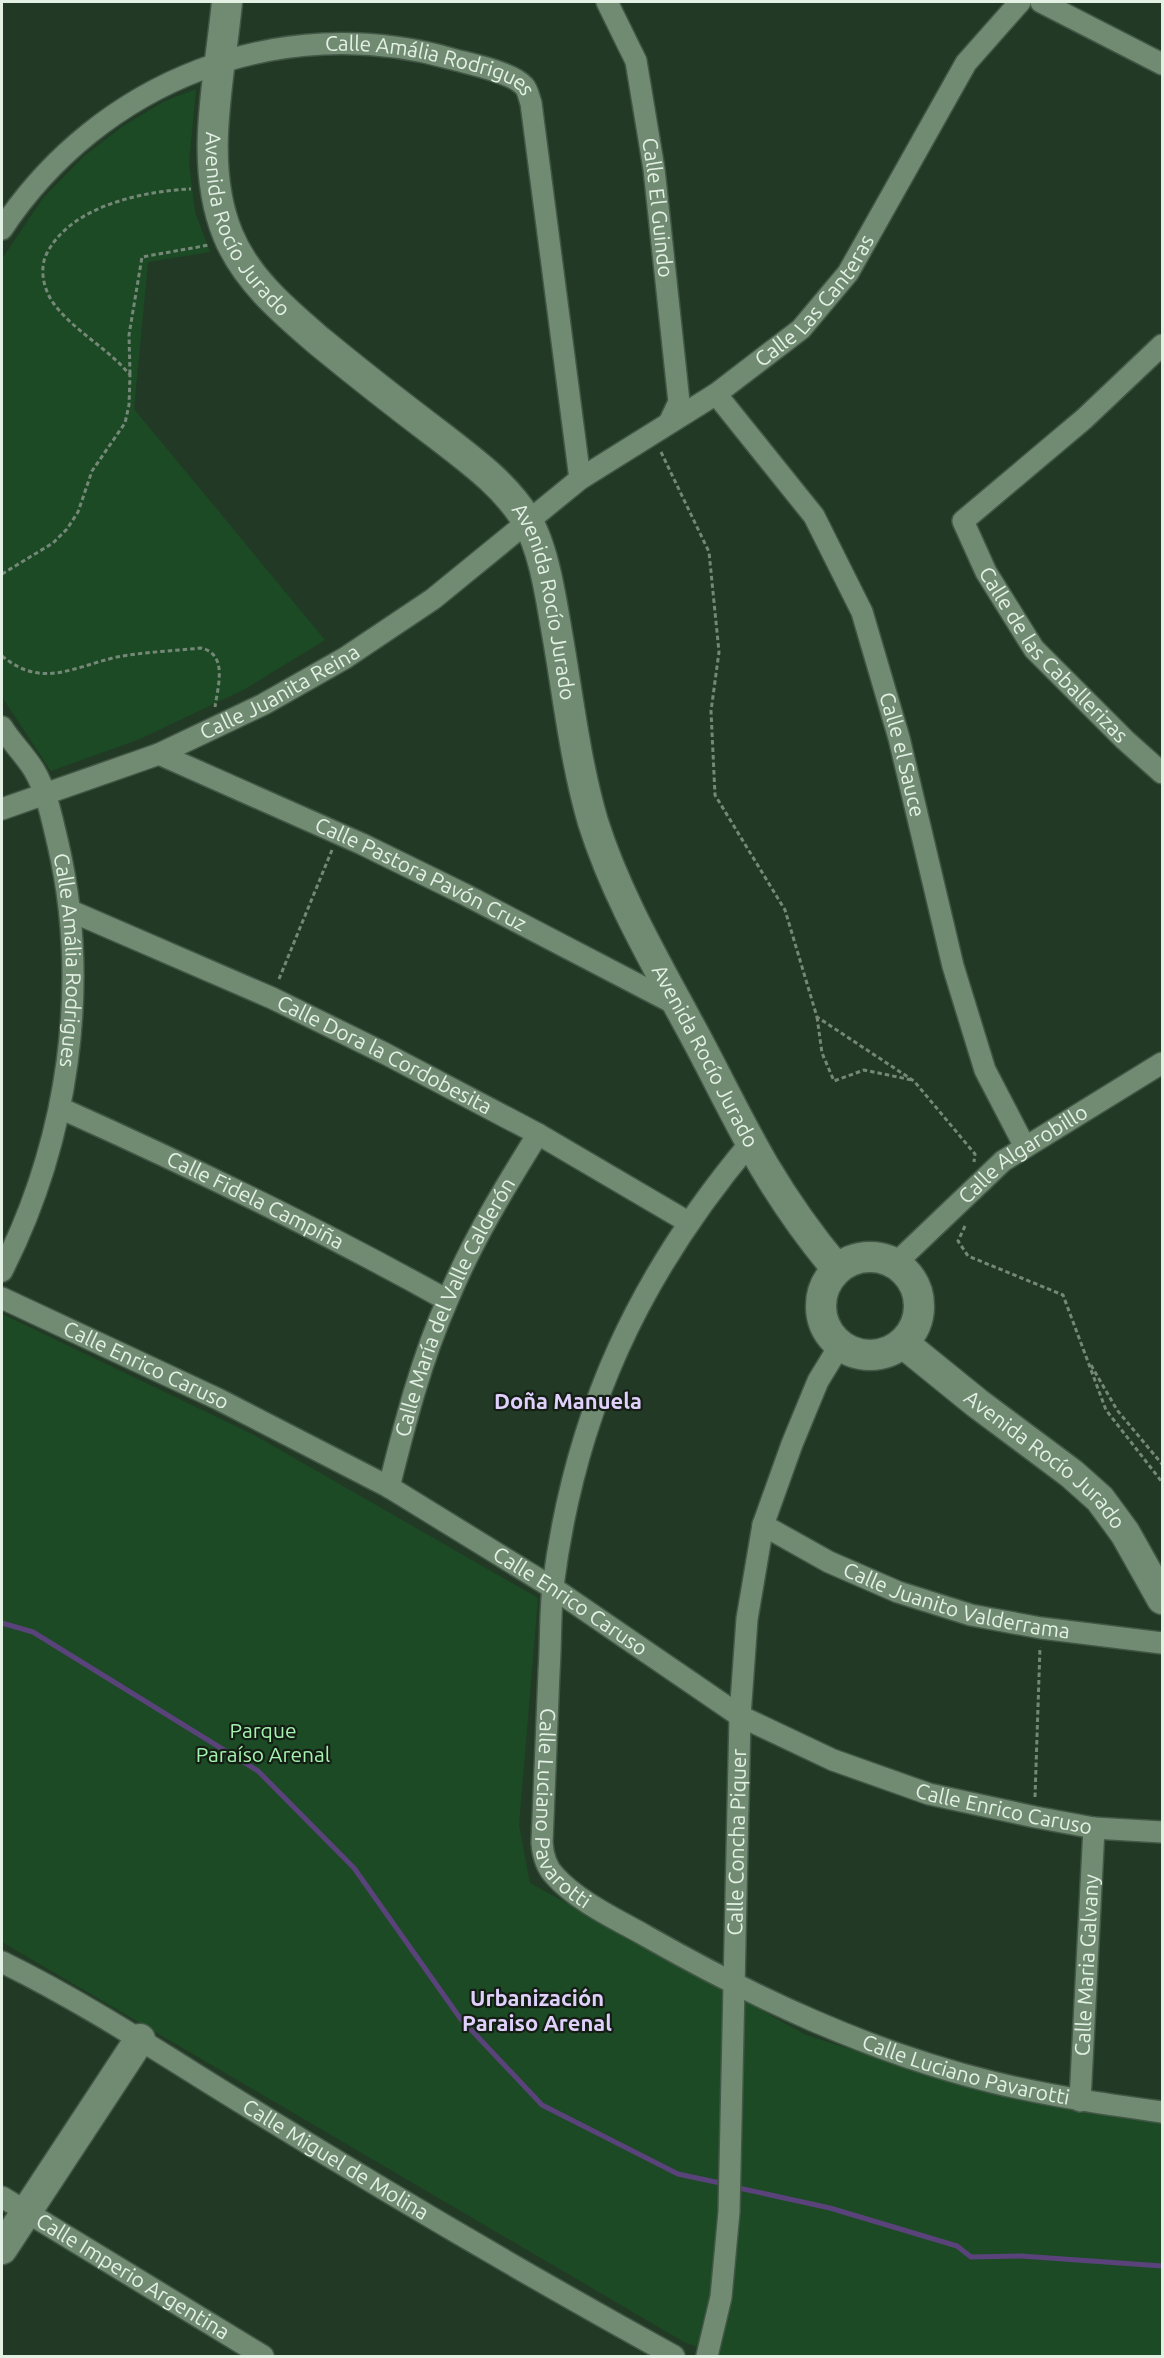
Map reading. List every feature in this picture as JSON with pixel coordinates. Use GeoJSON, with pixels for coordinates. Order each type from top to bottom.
{"type":"FeatureCollection","features":[{"type":"Feature","properties":{"kind":"street","name":"Avenida Rocío Jurado"},"geometry":{"type":"LineString","coordinates":[[227,2],[212,130],[214,189],[220,215],[230,241],[260,286],[278,305],[352,369],[474,462],[506,491],[528,521],[542,561],[552,602],[576,742],[593,821],[628,910],[764,1167],[811,1237],[837,1269]]}},
{"type":"Feature","properties":{"kind":"street","name":"Calle El Guindo"},"geometry":{"type":"LineString","coordinates":[[607,2],[636,61],[654,169],[679,402],[670,421]]}},
{"type":"Feature","properties":{"kind":"street","name":"Calle Las Canteras"},"geometry":{"type":"LineString","coordinates":[[528,521],[580,478],[716,394],[801,329],[848,273],[966,63],[1020,2]]}},
{"type":"Feature","properties":{"kind":"street"},"geometry":{"type":"LineString","coordinates":[[1041,2],[1162,64]]}},
{"type":"Feature","properties":{"kind":"street","name":"Calle Amália Rodrigues"},"geometry":{"type":"LineString","coordinates":[[2,229],[34,185],[91,131],[123,108],[157,88],[221,62],[285,47],[364,42],[437,54],[501,73],[524,86],[531,103],[580,478]]}},
{"type":"Feature","properties":{"kind":"street","name":"Calle de las Caballerizas"},"geometry":{"type":"LineString","coordinates":[[1162,345],[1084,419],[963,521],[986,572],[1034,649],[1125,740],[1162,773]]}},
{"type":"Feature","properties":{"kind":"street","name":"Calle el Sauce"},"geometry":{"type":"LineString","coordinates":[[716,394],[814,516],[862,612],[900,738],[953,966],[986,1070],[1025,1146]]}},
{"type":"Feature","properties":{"kind":"street","name":"Calle Juanita Reina"},"geometry":{"type":"LineString","coordinates":[[2,809],[159,754],[264,704],[345,658],[433,599],[528,521]]}},
{"type":"Feature","properties":{"kind":"street","name":"Calle Amália Rodrigues"},"geometry":{"type":"LineString","coordinates":[[2,727],[35,770],[45,795],[71,911],[72,979],[69,1044],[60,1108],[44,1172],[20,1234],[2,1271]]}},
{"type":"Feature","properties":{"kind":"street","name":"Calle Pastora Pavón Cruz"},"geometry":{"type":"LineString","coordinates":[[159,754],[339,834],[464,894],[679,1006]]}},
{"type":"Feature","properties":{"kind":"street","name":"Calle Dora la Cordobesita"},"geometry":{"type":"LineString","coordinates":[[71,911],[272,998],[442,1082],[538,1134],[688,1222]]}},
{"type":"Feature","properties":{"kind":"street","name":"Calle Algarobillo"},"geometry":{"type":"LineString","coordinates":[[896,1263],[1003,1161],[1162,1063]]}},
{"type":"Feature","properties":{"kind":"street","name":"Calle Fidela Campiña"},"geometry":{"type":"LineString","coordinates":[[60,1108],[182,1163],[344,1242],[447,1300]]}},
{"type":"Feature","properties":{"kind":"street","name":"Calle María del Valle Calderón"},"geometry":{"type":"LineString","coordinates":[[389,1487],[413,1392],[447,1300],[474,1244],[538,1134]]}},
{"type":"Feature","properties":{"kind":"street","name":"Calle Luciano Pavarotti"},"geometry":{"type":"LineString","coordinates":[[751,1142],[688,1222],[646,1289],[612,1360],[585,1434],[565,1510],[553,1588],[542,1844],[548,1867],[567,1887],[594,1905],[735,1985],[819,2024],[904,2056],[991,2082],[1080,2101],[1162,2112]]}},
{"type":"Feature","properties":{"kind":"street"},"geometry":{"type":"LineString","coordinates":[[876,1256],[896,1263],[909,1275],[917,1290],[920,1308],[916,1325],[903,1343],[891,1350],[874,1355],[856,1353],[840,1345],[828,1332],[822,1316],[821,1299],[826,1283],[837,1269],[855,1259],[876,1256]]}},
{"type":"Feature","properties":{"kind":"street","name":"Calle Enrico Caruso"},"geometry":{"type":"LineString","coordinates":[[2,1298],[218,1399],[389,1487],[553,1588],[740,1716],[833,1760],[929,1794],[1094,1828],[1162,1832]]}},
{"type":"Feature","properties":{"kind":"street","name":"Avenida Rocío Jurado"},"geometry":{"type":"LineString","coordinates":[[903,1343],[977,1403],[1072,1474],[1100,1499],[1125,1533],[1162,1599]]}},
{"type":"Feature","properties":{"kind":"street","name":"Calle Concha Piquer"},"geometry":{"type":"LineString","coordinates":[[707,2356],[721,2297],[729,2212],[740,1716],[747,1619],[763,1525],[818,1381],[840,1345]]}},
{"type":"Feature","properties":{"kind":"street","name":"Calle Juanito Valderrama"},"geometry":{"type":"LineString","coordinates":[[763,1525],[829,1562],[898,1592],[971,1615],[1041,1628],[1162,1643]]}},
{"type":"Feature","properties":{"kind":"street","name":"Calle Maria Galvany"},"geometry":{"type":"LineString","coordinates":[[1080,2101],[1094,1828]]}},
{"type":"Feature","properties":{"kind":"street","name":"Calle Miguel de Molina"},"geometry":{"type":"LineString","coordinates":[[2,1962],[47,1984],[140,2038],[254,2111],[442,2224],[674,2356]]}},
{"type":"Feature","properties":{"kind":"street"},"geometry":{"type":"LineString","coordinates":[[2,2249],[140,2038]]}},
{"type":"Feature","properties":{"kind":"street","name":"Calle Imperio Argentina"},"geometry":{"type":"LineString","coordinates":[[2,2197],[263,2356]]}},
{"type":"Feature","properties":{"kind":"path"},"geometry":{"type":"LineString","coordinates":[[130,375],[108,351],[53,303],[45,284],[42,263],[51,245],[66,227],[94,211],[164,190],[214,189]]}},
{"type":"Feature","properties":{"kind":"path"},"geometry":{"type":"LineString","coordinates":[[2,574],[53,543],[68,529],[78,512],[92,471],[125,423],[129,405],[129,336],[142,257],[230,241]]}},
{"type":"Feature","properties":{"kind":"path"},"geometry":{"type":"LineString","coordinates":[[670,421],[658,446],[709,552],[719,652],[711,711],[715,795],[785,910],[817,1017],[822,1053],[834,1081],[864,1070],[914,1081]]}},
{"type":"Feature","properties":{"kind":"path"},"geometry":{"type":"LineString","coordinates":[[2,656],[27,672],[43,675],[58,674],[118,657],[201,648],[208,650],[217,656],[219,665],[211,729]]}},
{"type":"Feature","properties":{"kind":"path"},"geometry":{"type":"LineString","coordinates":[[272,998],[339,834]]}},
{"type":"Feature","properties":{"kind":"path"},"geometry":{"type":"LineString","coordinates":[[817,1017],[914,1081],[975,1154],[973,1190]]}},
{"type":"Feature","properties":{"kind":"path"},"geometry":{"type":"LineString","coordinates":[[966,1223],[958,1241],[968,1256],[1063,1295],[1106,1410],[1162,1482]]}},
{"type":"Feature","properties":{"kind":"path"},"geometry":{"type":"LineString","coordinates":[[1086,1356],[1117,1410],[1162,1464]]}},
{"type":"Feature","properties":{"kind":"path"},"geometry":{"type":"LineString","coordinates":[[1035,1817],[1041,1628]]}},
{"type":"Feature","properties":{"kind":"green space"},"geometry":{"type":"Polygon","coordinates":[[[196,89],[189,163],[195,212],[210,252],[148,262],[134,409],[325,640],[245,689],[140,739],[51,771],[2,697],[2,259],[43,198],[83,157],[123,126],[165,101],[196,89]]]}},
{"type":"Feature","properties":{"kind":"green space","name":"Parque Paraíso Arenal"},"geometry":{"type":"Polygon","coordinates":[[[2,1314],[254,1435],[538,1598],[519,1825],[530,1883],[806,2035],[986,2093],[1162,2122],[1162,2356],[723,2356],[684,2342],[2,1942],[2,1314]]]}},
{"type":"Feature","properties":{"kind":"waterway"},"geometry":{"type":"LineString","coordinates":[[2,1623],[33,1632],[258,1771],[354,1868],[460,2018],[542,2105],[678,2174],[725,2184]]}},
{"type":"Feature","properties":{"kind":"waterway"},"geometry":{"type":"LineString","coordinates":[[734,2187],[830,2208],[957,2246],[971,2257],[1021,2256],[1162,2266]]}},
{"type":"Feature","properties":{"kind":"district","name":"Doña Manuela"},"geometry":{"type":"Point","coordinates":[568,1401]}},
{"type":"Feature","properties":{"kind":"district","name":"Urbanización Paraiso Arenal"},"geometry":{"type":"Point","coordinates":[537,2010]}}]}
